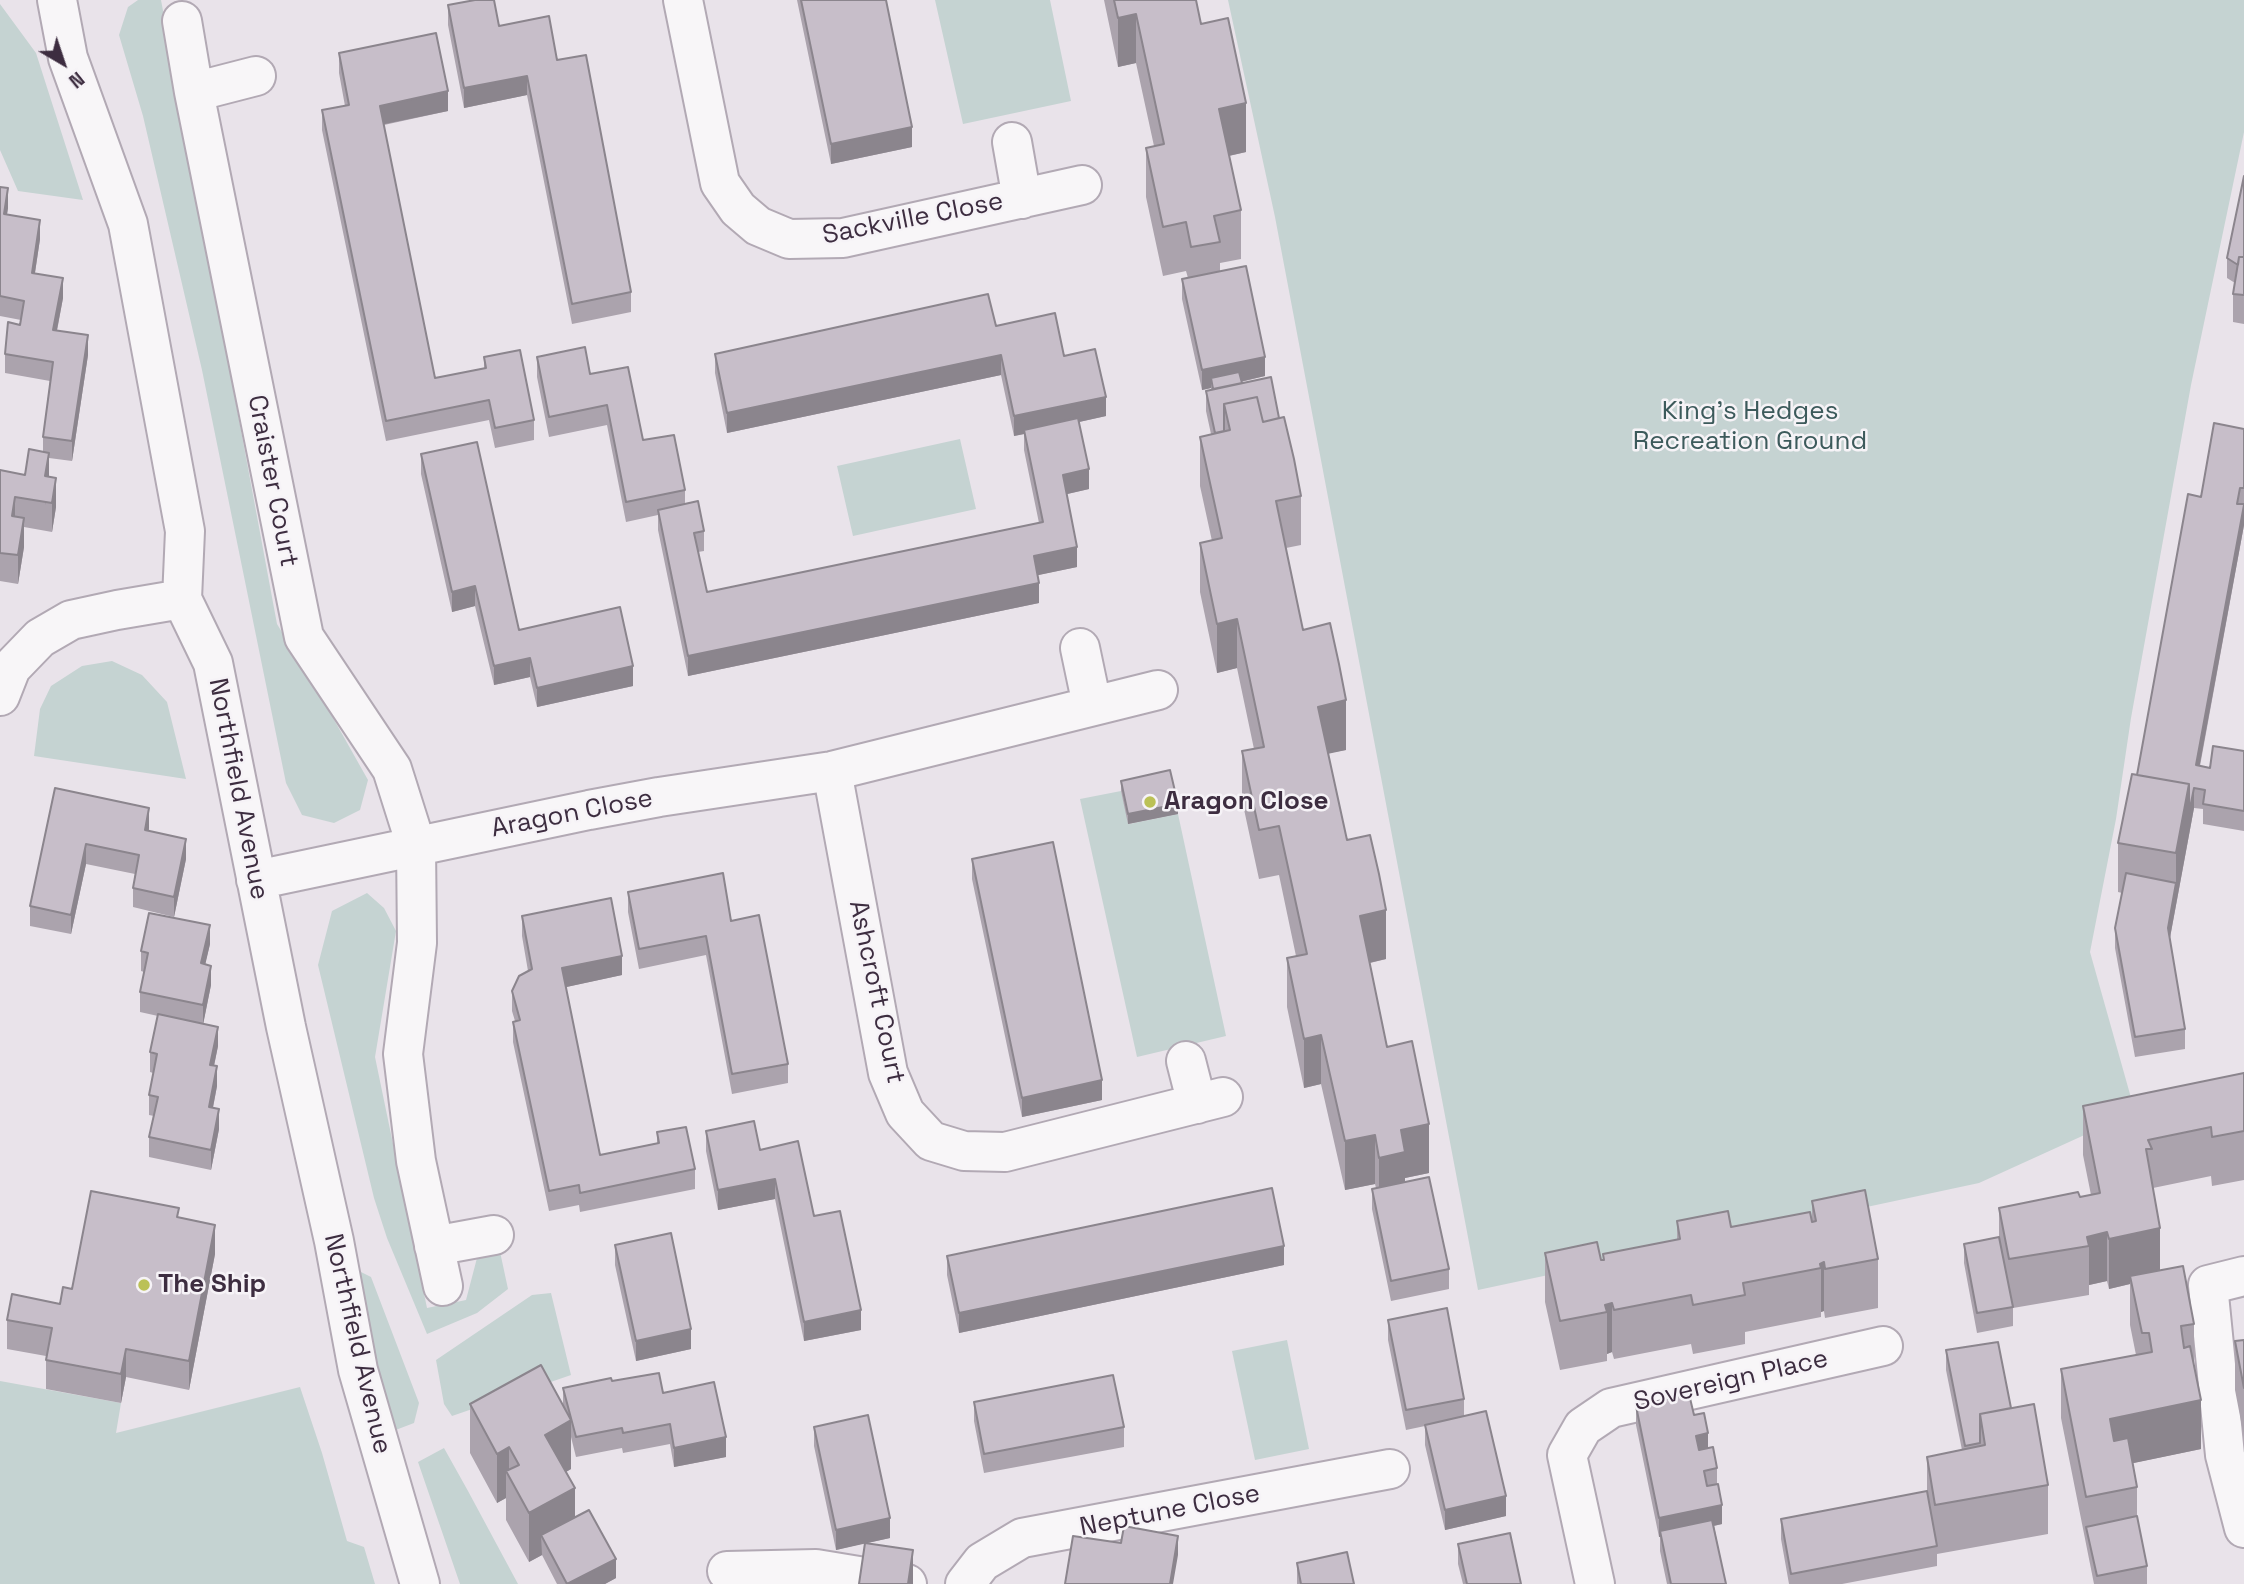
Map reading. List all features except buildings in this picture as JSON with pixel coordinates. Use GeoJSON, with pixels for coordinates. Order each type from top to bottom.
{"type":"FeatureCollection","features":[{"type":"Feature","properties":{"kind":"street","name":"Northfield Avenue"},"geometry":{"type":"LineString","coordinates":[[57,0],[68,58],[128,224],[185,531],[182,599],[214,663],[256,880],[334,1241],[358,1370],[418,1580]]}},
{"type":"Feature","properties":{"kind":"street","name":"Sackville Close"},"geometry":{"type":"LineString","coordinates":[[683,0],[720,183],[738,209],[758,226],[789,239],[843,238],[1082,185]]}},
{"type":"Feature","properties":{"kind":"street","name":"Craister Court"},"geometry":{"type":"LineString","coordinates":[[182,21],[304,637],[392,769],[416,845]]}},
{"type":"Feature","properties":{"kind":"street"},"geometry":{"type":"LineString","coordinates":[[194,92],[256,76]]}},
{"type":"Feature","properties":{"kind":"street","name":"Sackville Close"},"geometry":{"type":"LineString","coordinates":[[1012,142],[1022,199]]}},
{"type":"Feature","properties":{"kind":"street"},"geometry":{"type":"LineString","coordinates":[[0,696],[11,668],[40,638],[71,620],[182,599]]}},
{"type":"Feature","properties":{"kind":"street"},"geometry":{"type":"LineString","coordinates":[[1080,648],[1092,705]]}},
{"type":"Feature","properties":{"kind":"street","name":"Aragon Close"},"geometry":{"type":"LineString","coordinates":[[256,880],[659,797],[832,771],[1158,690]]}},
{"type":"Feature","properties":{"kind":"street","name":"Ashcroft Court"},"geometry":{"type":"LineString","coordinates":[[832,771],[888,1073],[905,1113],[931,1141],[964,1151],[1005,1152],[1210,1101],[1186,1061]]}},
{"type":"Feature","properties":{"kind":"street"},"geometry":{"type":"LineString","coordinates":[[416,845],[416,943],[402,1054],[416,1161],[443,1286]]}},
{"type":"Feature","properties":{"kind":"street"},"geometry":{"type":"LineString","coordinates":[[434,1246],[494,1235]]}},
{"type":"Feature","properties":{"kind":"street"},"geometry":{"type":"LineString","coordinates":[[2244,1276],[2207,1285],[2225,1455],[2244,1528]]}},
{"type":"Feature","properties":{"kind":"street","name":"Sovereign Place"},"geometry":{"type":"LineString","coordinates":[[1595,1584],[1567,1455],[1583,1427],[1611,1408],[1883,1346]]}},
{"type":"Feature","properties":{"kind":"street","name":"Neptune Close"},"geometry":{"type":"LineString","coordinates":[[965,1584],[982,1562],[1022,1538],[1390,1469]]}},
{"type":"Feature","properties":{"kind":"street"},"geometry":{"type":"LineString","coordinates":[[727,1571],[816,1569],[907,1584]]}},
{"type":"Feature","properties":{"kind":"green space"},"geometry":{"type":"Polygon","coordinates":[[[138,0],[161,0],[277,624],[368,780],[360,810],[334,823],[302,815],[286,783],[202,370],[143,116],[119,35],[128,7],[138,0]]]}},
{"type":"Feature","properties":{"kind":"green space"},"geometry":{"type":"Polygon","coordinates":[[[935,0],[1050,0],[1071,101],[963,124],[935,0]]]}},
{"type":"Feature","properties":{"kind":"green space","name":"King's Hedges Recreation Ground"},"geometry":{"type":"Polygon","coordinates":[[[1228,0],[2244,0],[2244,132],[2191,385],[2131,718],[2116,819],[2090,952],[2135,1112],[1979,1183],[1478,1290],[1275,217],[1228,0]]]}},
{"type":"Feature","properties":{"kind":"green space"},"geometry":{"type":"Polygon","coordinates":[[[0,4],[36,53],[83,200],[18,191],[0,150],[0,4]]]}},
{"type":"Feature","properties":{"kind":"green space"},"geometry":{"type":"Polygon","coordinates":[[[960,439],[976,509],[853,536],[837,466],[960,439]]]}},
{"type":"Feature","properties":{"kind":"green space"},"geometry":{"type":"Polygon","coordinates":[[[112,661],[142,675],[167,702],[186,779],[34,756],[40,709],[51,686],[82,666],[112,661]]]}},
{"type":"Feature","properties":{"kind":"green space"},"geometry":{"type":"Polygon","coordinates":[[[1121,791],[1129,824],[1178,814],[1226,1036],[1137,1057],[1080,799],[1121,791]]]}},
{"type":"Feature","properties":{"kind":"green space"},"geometry":{"type":"Polygon","coordinates":[[[367,893],[384,908],[396,931],[375,1057],[427,1308],[466,1300],[477,1258],[499,1247],[508,1289],[477,1313],[427,1334],[387,1238],[374,1198],[318,965],[332,911],[367,893]]]}},
{"type":"Feature","properties":{"kind":"green space"},"geometry":{"type":"Polygon","coordinates":[[[355,1269],[371,1277],[419,1403],[414,1423],[393,1431],[355,1269]]]}},
{"type":"Feature","properties":{"kind":"green space"},"geometry":{"type":"Polygon","coordinates":[[[551,1293],[571,1375],[452,1416],[444,1404],[436,1360],[532,1295],[551,1293]]]}},
{"type":"Feature","properties":{"kind":"green space"},"geometry":{"type":"Polygon","coordinates":[[[1287,1340],[1309,1449],[1255,1460],[1232,1351],[1287,1340]]]}},
{"type":"Feature","properties":{"kind":"green space"},"geometry":{"type":"Polygon","coordinates":[[[0,1381],[121,1403],[116,1433],[300,1387],[347,1541],[364,1547],[375,1584],[0,1584],[0,1381]]]}},
{"type":"Feature","properties":{"kind":"green space"},"geometry":{"type":"Polygon","coordinates":[[[444,1448],[518,1584],[460,1584],[418,1462],[444,1448]]]}},
{"type":"Feature","properties":{"kind":"place","name":"Aragon Close"},"geometry":{"type":"Point","coordinates":[1150,802]}},
{"type":"Feature","properties":{"kind":"place","name":"The Ship"},"geometry":{"type":"Point","coordinates":[144,1285]}}]}
